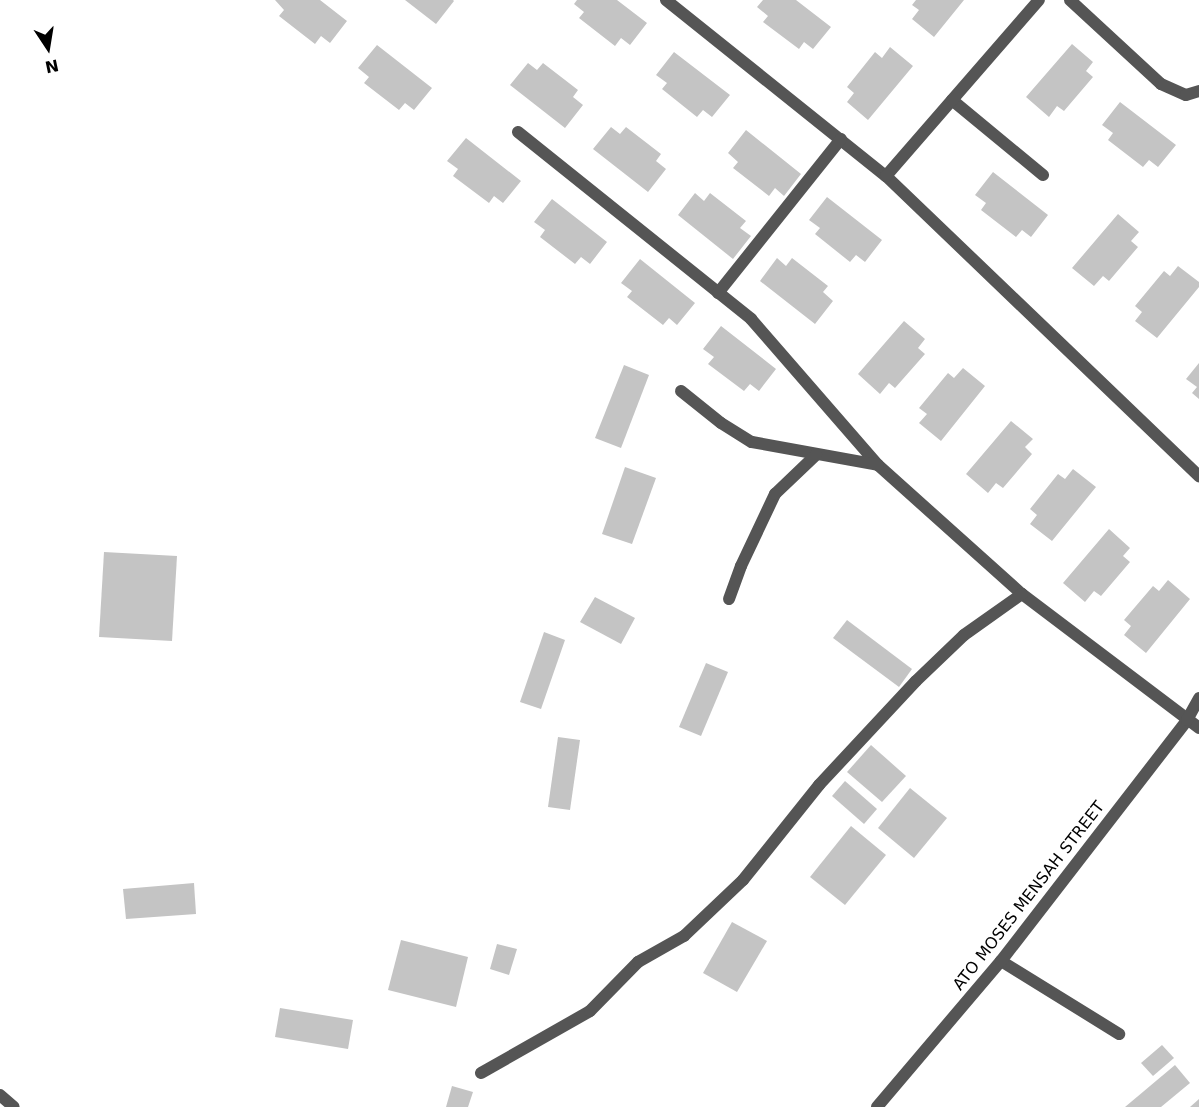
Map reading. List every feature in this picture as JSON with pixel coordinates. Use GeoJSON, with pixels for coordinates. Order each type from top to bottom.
{"type":"FeatureCollection","features":[{"type":"Feature","properties":{"kind":"street"},"geometry":{"type":"LineString","coordinates":[[666,0],[886,176],[1199,476]]}},
{"type":"Feature","properties":{"kind":"street"},"geometry":{"type":"LineString","coordinates":[[886,176],[1039,0]]}},
{"type":"Feature","properties":{"kind":"street"},"geometry":{"type":"LineString","coordinates":[[1070,0],[1161,84],[1186,95],[1199,91]]}},
{"type":"Feature","properties":{"kind":"street"},"geometry":{"type":"LineString","coordinates":[[952,100],[1043,175]]}},
{"type":"Feature","properties":{"kind":"street"},"geometry":{"type":"LineString","coordinates":[[518,132],[751,319],[878,465],[1022,594],[1199,728]]}},
{"type":"Feature","properties":{"kind":"street"},"geometry":{"type":"LineString","coordinates":[[718,293],[841,139]]}},
{"type":"Feature","properties":{"kind":"street"},"geometry":{"type":"LineString","coordinates":[[681,391],[721,423],[752,442],[878,465]]}},
{"type":"Feature","properties":{"kind":"street"},"geometry":{"type":"LineString","coordinates":[[729,599],[741,566],[775,494],[816,455]]}},
{"type":"Feature","properties":{"kind":"street"},"geometry":{"type":"LineString","coordinates":[[482,1073],[590,1011],[638,962],[684,936],[743,880],[819,785],[916,681],[964,635],[1022,594]]}},
{"type":"Feature","properties":{"kind":"street","name":"ATO MOSES MENSAH STREET"},"geometry":{"type":"LineString","coordinates":[[877,1107],[1001,961],[1187,720],[1199,698]]}},
{"type":"Feature","properties":{"kind":"street"},"geometry":{"type":"LineString","coordinates":[[1001,961],[1119,1034]]}},
{"type":"Feature","properties":{"kind":"street"},"geometry":{"type":"LineString","coordinates":[[0,1095],[14,1107]]}},
{"type":"Feature","properties":{"kind":"building"},"geometry":{"type":"Polygon","coordinates":[[[275,0],[320,0],[347,21],[330,43],[321,36],[315,44],[279,16],[284,10],[275,0]]]}},
{"type":"Feature","properties":{"kind":"building"},"geometry":{"type":"Polygon","coordinates":[[[405,0],[453,0],[454,1],[436,24],[405,0]]]}},
{"type":"Feature","properties":{"kind":"building"},"geometry":{"type":"Polygon","coordinates":[[[577,0],[617,0],[647,23],[630,45],[621,38],[615,46],[579,18],[584,12],[574,4],[577,0]]]}},
{"type":"Feature","properties":{"kind":"building"},"geometry":{"type":"Polygon","coordinates":[[[763,0],[796,0],[831,27],[813,49],[804,42],[799,49],[763,22],[768,16],[757,7],[763,0]]]}},
{"type":"Feature","properties":{"kind":"building"},"geometry":{"type":"Polygon","coordinates":[[[916,0],[964,0],[934,37],[912,19],[919,10],[912,5],[916,0]]]}},
{"type":"Feature","properties":{"kind":"building"},"geometry":{"type":"Polygon","coordinates":[[[1072,44],[1093,62],[1086,71],[1093,77],[1064,111],[1057,106],[1049,117],[1026,97],[1072,44]]]}},
{"type":"Feature","properties":{"kind":"building"},"geometry":{"type":"Polygon","coordinates":[[[377,45],[432,88],[414,110],[405,103],[399,110],[364,83],[369,77],[358,68],[377,45]]]}},
{"type":"Feature","properties":{"kind":"building"},"geometry":{"type":"Polygon","coordinates":[[[890,47],[913,66],[868,120],[847,102],[854,93],[847,87],[875,52],[882,58],[890,47]]]}},
{"type":"Feature","properties":{"kind":"building"},"geometry":{"type":"Polygon","coordinates":[[[674,52],[730,95],[712,117],[703,110],[697,117],[662,89],[667,83],[656,75],[674,52]]]}},
{"type":"Feature","properties":{"kind":"building"},"geometry":{"type":"Polygon","coordinates":[[[528,63],[537,70],[543,63],[578,90],[573,97],[583,105],[565,128],[510,85],[528,63]]]}},
{"type":"Feature","properties":{"kind":"building"},"geometry":{"type":"Polygon","coordinates":[[[1120,102],[1176,145],[1158,167],[1149,160],[1143,167],[1108,140],[1113,133],[1102,125],[1120,102]]]}},
{"type":"Feature","properties":{"kind":"building"},"geometry":{"type":"Polygon","coordinates":[[[611,127],[620,134],[626,127],[661,154],[656,161],[666,169],[648,192],[593,149],[611,127]]]}},
{"type":"Feature","properties":{"kind":"building"},"geometry":{"type":"Polygon","coordinates":[[[746,130],[801,174],[784,196],[775,188],[769,196],[733,168],[738,162],[728,153],[746,130]]]}},
{"type":"Feature","properties":{"kind":"building"},"geometry":{"type":"Polygon","coordinates":[[[466,138],[521,181],[503,203],[494,196],[489,203],[453,176],[458,169],[447,161],[466,138]]]}},
{"type":"Feature","properties":{"kind":"building"},"geometry":{"type":"Polygon","coordinates":[[[993,172],[1048,215],[1031,237],[1022,230],[1016,237],[981,210],[986,203],[975,195],[993,172]]]}},
{"type":"Feature","properties":{"kind":"building"},"geometry":{"type":"Polygon","coordinates":[[[695,193],[704,201],[710,193],[746,221],[740,228],[751,236],[733,259],[678,215],[695,193]]]}},
{"type":"Feature","properties":{"kind":"building"},"geometry":{"type":"Polygon","coordinates":[[[827,197],[882,240],[865,262],[856,255],[850,262],[815,234],[820,228],[809,220],[827,197]]]}},
{"type":"Feature","properties":{"kind":"building"},"geometry":{"type":"Polygon","coordinates":[[[552,199],[607,242],[590,264],[581,257],[575,264],[540,237],[545,230],[534,222],[552,199]]]}},
{"type":"Feature","properties":{"kind":"building"},"geometry":{"type":"Polygon","coordinates":[[[1118,214],[1139,232],[1131,241],[1138,247],[1109,281],[1103,276],[1094,286],[1072,268],[1118,214]]]}},
{"type":"Feature","properties":{"kind":"building"},"geometry":{"type":"Polygon","coordinates":[[[777,258],[786,266],[792,258],[828,286],[823,292],[833,301],[815,324],[760,281],[777,258]]]}},
{"type":"Feature","properties":{"kind":"building"},"geometry":{"type":"Polygon","coordinates":[[[640,259],[695,303],[677,325],[669,318],[663,325],[627,297],[632,291],[621,283],[640,259]]]}},
{"type":"Feature","properties":{"kind":"building"},"geometry":{"type":"Polygon","coordinates":[[[1178,266],[1199,282],[1199,287],[1157,338],[1135,321],[1142,312],[1135,306],[1164,271],[1170,276],[1178,266]]]}},
{"type":"Feature","properties":{"kind":"building"},"geometry":{"type":"Polygon","coordinates":[[[904,321],[925,339],[918,348],[925,354],[895,388],[889,383],[880,394],[858,374],[904,321]]]}},
{"type":"Feature","properties":{"kind":"building"},"geometry":{"type":"Polygon","coordinates":[[[721,326],[776,369],[759,391],[750,384],[744,391],[708,364],[714,357],[703,349],[721,326]]]}},
{"type":"Feature","properties":{"kind":"building"},"geometry":{"type":"Polygon","coordinates":[[[1199,363],[1199,399],[1192,393],[1197,387],[1186,379],[1199,363]]]}},
{"type":"Feature","properties":{"kind":"building"},"geometry":{"type":"Polygon","coordinates":[[[624,365],[649,375],[621,448],[595,438],[624,365]]]}},
{"type":"Feature","properties":{"kind":"building"},"geometry":{"type":"Polygon","coordinates":[[[963,368],[985,386],[941,441],[919,423],[927,414],[919,408],[948,373],[954,378],[963,368]]]}},
{"type":"Feature","properties":{"kind":"building"},"geometry":{"type":"Polygon","coordinates":[[[1011,421],[1033,439],[1025,447],[1032,454],[1003,488],[996,483],[988,493],[966,474],[1011,421]]]}},
{"type":"Feature","properties":{"kind":"building"},"geometry":{"type":"Polygon","coordinates":[[[625,467],[656,478],[632,544],[602,534],[625,467]]]}},
{"type":"Feature","properties":{"kind":"building"},"geometry":{"type":"Polygon","coordinates":[[[1073,469],[1096,487],[1052,541],[1030,524],[1037,515],[1030,509],[1058,474],[1065,479],[1073,469]]]}},
{"type":"Feature","properties":{"kind":"building"},"geometry":{"type":"Polygon","coordinates":[[[1109,529],[1130,548],[1123,556],[1130,562],[1101,596],[1094,591],[1085,602],[1063,583],[1109,529]]]}},
{"type":"Feature","properties":{"kind":"building"},"geometry":{"type":"Polygon","coordinates":[[[104,552],[177,556],[172,641],[99,637],[104,552]]]}},
{"type":"Feature","properties":{"kind":"building"},"geometry":{"type":"Polygon","coordinates":[[[1168,580],[1190,599],[1146,653],[1124,635],[1131,626],[1124,620],[1153,586],[1159,591],[1168,580]]]}},
{"type":"Feature","properties":{"kind":"building"},"geometry":{"type":"Polygon","coordinates":[[[595,597],[635,618],[621,644],[580,622],[595,597]]]}},
{"type":"Feature","properties":{"kind":"building"},"geometry":{"type":"Polygon","coordinates":[[[847,620],[912,669],[899,687],[833,638],[847,620]]]}},
{"type":"Feature","properties":{"kind":"building"},"geometry":{"type":"Polygon","coordinates":[[[544,632],[565,640],[541,709],[520,702],[544,632]]]}},
{"type":"Feature","properties":{"kind":"building"},"geometry":{"type":"Polygon","coordinates":[[[706,663],[728,672],[701,736],[679,727],[706,663]]]}},
{"type":"Feature","properties":{"kind":"building"},"geometry":{"type":"Polygon","coordinates":[[[558,737],[580,740],[570,810],[548,807],[558,737]]]}},
{"type":"Feature","properties":{"kind":"building"},"geometry":{"type":"Polygon","coordinates":[[[871,745],[906,776],[882,802],[847,772],[871,745]]]}},
{"type":"Feature","properties":{"kind":"building"},"geometry":{"type":"Polygon","coordinates":[[[845,781],[877,809],[864,824],[832,796],[845,781]]]}},
{"type":"Feature","properties":{"kind":"building"},"geometry":{"type":"Polygon","coordinates":[[[910,788],[947,818],[914,858],[878,828],[910,788]]]}},
{"type":"Feature","properties":{"kind":"building"},"geometry":{"type":"Polygon","coordinates":[[[851,826],[886,855],[845,905],[810,877],[851,826]]]}},
{"type":"Feature","properties":{"kind":"building"},"geometry":{"type":"Polygon","coordinates":[[[194,883],[196,914],[126,919],[123,889],[194,883]]]}},
{"type":"Feature","properties":{"kind":"building"},"geometry":{"type":"Polygon","coordinates":[[[732,922],[767,941],[737,992],[703,973],[732,922]]]}},
{"type":"Feature","properties":{"kind":"building"},"geometry":{"type":"Polygon","coordinates":[[[401,940],[468,957],[456,1007],[388,990],[401,940]]]}},
{"type":"Feature","properties":{"kind":"building"},"geometry":{"type":"Polygon","coordinates":[[[497,944],[517,949],[509,975],[490,969],[497,944]]]}},
{"type":"Feature","properties":{"kind":"building"},"geometry":{"type":"Polygon","coordinates":[[[280,1008],[353,1020],[348,1049],[275,1037],[280,1008]]]}},
{"type":"Feature","properties":{"kind":"building"},"geometry":{"type":"Polygon","coordinates":[[[1162,1045],[1174,1058],[1153,1076],[1141,1063],[1162,1045]]]}},
{"type":"Feature","properties":{"kind":"building"},"geometry":{"type":"Polygon","coordinates":[[[1175,1065],[1190,1083],[1161,1107],[1125,1107],[1175,1065]]]}},
{"type":"Feature","properties":{"kind":"building"},"geometry":{"type":"Polygon","coordinates":[[[452,1086],[473,1092],[468,1107],[446,1107],[452,1086]]]}},
{"type":"Feature","properties":{"kind":"building"},"geometry":{"type":"Polygon","coordinates":[[[1199,1099],[1199,1107],[1190,1107],[1199,1099]]]}}]}
